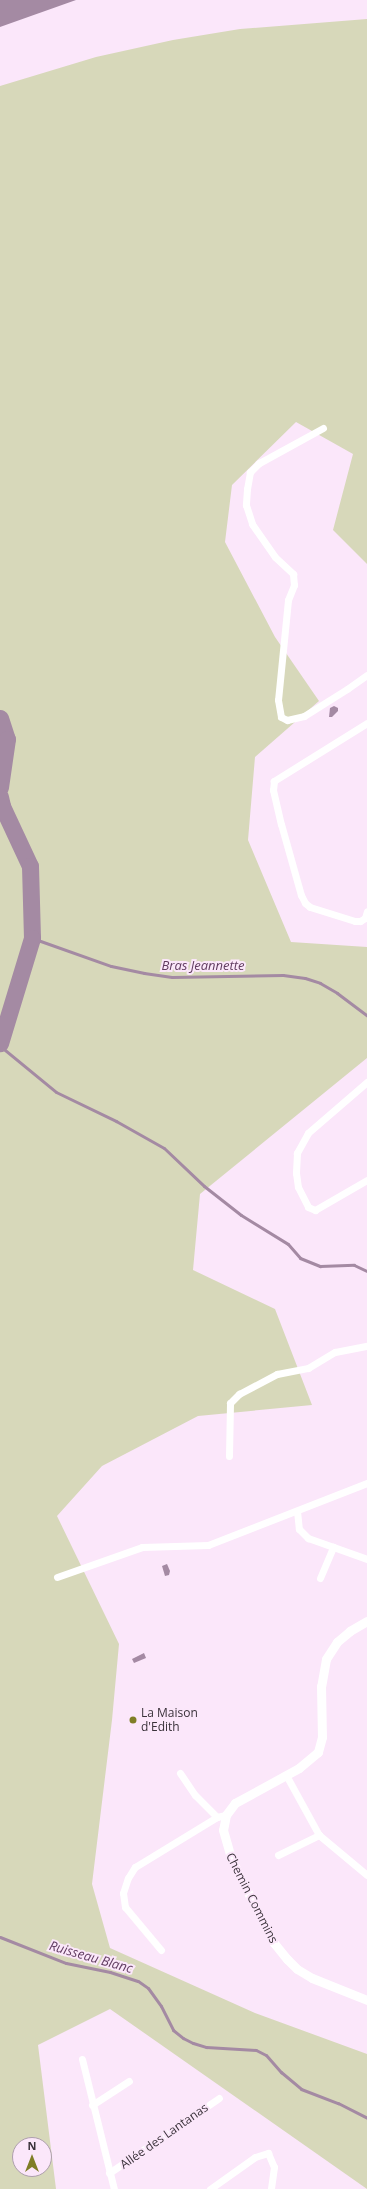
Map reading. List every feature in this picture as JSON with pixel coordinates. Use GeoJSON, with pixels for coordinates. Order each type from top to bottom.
{"type":"FeatureCollection","features":[{"type":"Feature","properties":{"kind":"street"},"geometry":{"type":"LineString","coordinates":[[323,428],[259,463],[250,472],[247,489],[246,505],[252,524],[275,557],[293,574],[294,585],[288,600],[278,700],[281,717],[287,720],[304,716],[367,675]]}},
{"type":"Feature","properties":{"kind":"street"},"geometry":{"type":"LineString","coordinates":[[367,723],[274,781],[273,790],[301,895],[305,903],[355,921],[360,921],[365,918],[367,911]]}},
{"type":"Feature","properties":{"kind":"street"},"geometry":{"type":"LineString","coordinates":[[367,1082],[308,1133],[297,1153],[296,1173],[298,1187],[308,1207],[315,1210],[367,1180]]}},
{"type":"Feature","properties":{"kind":"street"},"geometry":{"type":"LineString","coordinates":[[229,1456],[230,1403],[239,1394],[277,1374],[308,1368],[335,1352],[367,1346]]}},
{"type":"Feature","properties":{"kind":"street"},"geometry":{"type":"LineString","coordinates":[[57,1577],[142,1547],[208,1544],[297,1511],[367,1482]]}},
{"type":"Feature","properties":{"kind":"street"},"geometry":{"type":"LineString","coordinates":[[297,1511],[299,1529],[302,1534],[308,1538],[367,1559]]}},
{"type":"Feature","properties":{"kind":"street"},"geometry":{"type":"LineString","coordinates":[[320,1578],[333,1547]]}},
{"type":"Feature","properties":{"kind":"street"},"geometry":{"type":"LineString","coordinates":[[161,1950],[125,1907],[123,1897],[125,1883],[135,1867],[221,1816],[235,1803],[299,1768],[318,1752],[322,1737],[321,1686],[326,1659],[337,1642],[350,1631],[367,1621]]}},
{"type":"Feature","properties":{"kind":"street"},"geometry":{"type":"LineString","coordinates":[[180,1773],[194,1795],[221,1816]]}},
{"type":"Feature","properties":{"kind":"street"},"geometry":{"type":"LineString","coordinates":[[286,1776],[319,1835],[367,1875]]}},
{"type":"Feature","properties":{"kind":"street","name":"Chemin Commins"},"geometry":{"type":"LineString","coordinates":[[221,1816],[223,1830],[231,1858],[274,1943],[297,1969],[326,1984],[367,2000]]}},
{"type":"Feature","properties":{"kind":"street"},"geometry":{"type":"LineString","coordinates":[[278,1855],[319,1835]]}},
{"type":"Feature","properties":{"kind":"street","name":"Allée des Lantanas"},"geometry":{"type":"LineString","coordinates":[[82,2059],[92,2105],[114,2189]]}},
{"type":"Feature","properties":{"kind":"street"},"geometry":{"type":"LineString","coordinates":[[92,2105],[129,2081]]}},
{"type":"Feature","properties":{"kind":"street","name":"Allée des Lantanas"},"geometry":{"type":"LineString","coordinates":[[109,2174],[219,2098]]}},
{"type":"Feature","properties":{"kind":"street"},"geometry":{"type":"LineString","coordinates":[[210,2189],[254,2157],[268,2153],[274,2167],[271,2189]]}},
{"type":"Feature","properties":{"kind":"green space"},"geometry":{"type":"Polygon","coordinates":[[[367,19],[367,564],[333,530],[353,454],[296,422],[232,485],[225,542],[275,637],[319,701],[255,757],[248,840],[291,942],[367,947],[367,1058],[200,1194],[193,1270],[275,1309],[312,1405],[198,1416],[102,1466],[57,1516],[119,1644],[112,1720],[92,1884],[110,1948],[255,2013],[367,2054],[367,2189],[110,2009],[38,2045],[50,2137],[12,2137],[12,2177],[52,2177],[52,2157],[56,2189],[0,2189],[0,86],[96,57],[173,40],[240,29],[367,19]]]}},
{"type":"Feature","properties":{"kind":"shaded area"},"geometry":{"type":"Polygon","coordinates":[[[0,0],[76,0],[0,27],[0,0]]]}},
{"type":"Feature","properties":{"kind":"shaded area"},"geometry":{"type":"Polygon","coordinates":[[[334,706],[338,708],[338,711],[332,717],[329,717],[330,708],[334,706]]]}},
{"type":"Feature","properties":{"kind":"shaded area"},"geometry":{"type":"Polygon","coordinates":[[[167,1564],[170,1571],[169,1575],[165,1576],[162,1566],[167,1564]]]}},
{"type":"Feature","properties":{"kind":"shaded area"},"geometry":{"type":"Polygon","coordinates":[[[144,1653],[146,1658],[134,1663],[132,1659],[144,1653]]]}},
{"type":"Feature","properties":{"kind":"waterway"},"geometry":{"type":"LineString","coordinates":[[0,718],[7,739],[0,787]]}},
{"type":"Feature","properties":{"kind":"waterway"},"geometry":{"type":"LineString","coordinates":[[0,797],[2,806],[30,866],[32,938],[0,1043]]}},
{"type":"Feature","properties":{"kind":"waterway","name":"Bras Jeannette"},"geometry":{"type":"LineString","coordinates":[[32,938],[111,966],[144,973],[172,977],[283,975],[305,978],[320,983],[337,993],[367,1016]]}},
{"type":"Feature","properties":{"kind":"waterway"},"geometry":{"type":"LineString","coordinates":[[0,1046],[56,1092],[116,1121],[164,1148],[204,1186],[241,1215],[288,1244],[300,1258],[320,1266],[354,1265],[367,1271]]}},
{"type":"Feature","properties":{"kind":"waterway","name":"Ruisseau Blanc"},"geometry":{"type":"LineString","coordinates":[[0,1937],[66,1963],[110,1972],[138,1981],[148,1988],[161,2006],[173,2030],[183,2038],[206,2047],[256,2050],[266,2055],[281,2072],[301,2089],[338,2103],[367,2118]]}},
{"type":"Feature","properties":{"kind":"place","name":"La Maison d'Edith"},"geometry":{"type":"Point","coordinates":[133,1720]}}]}
